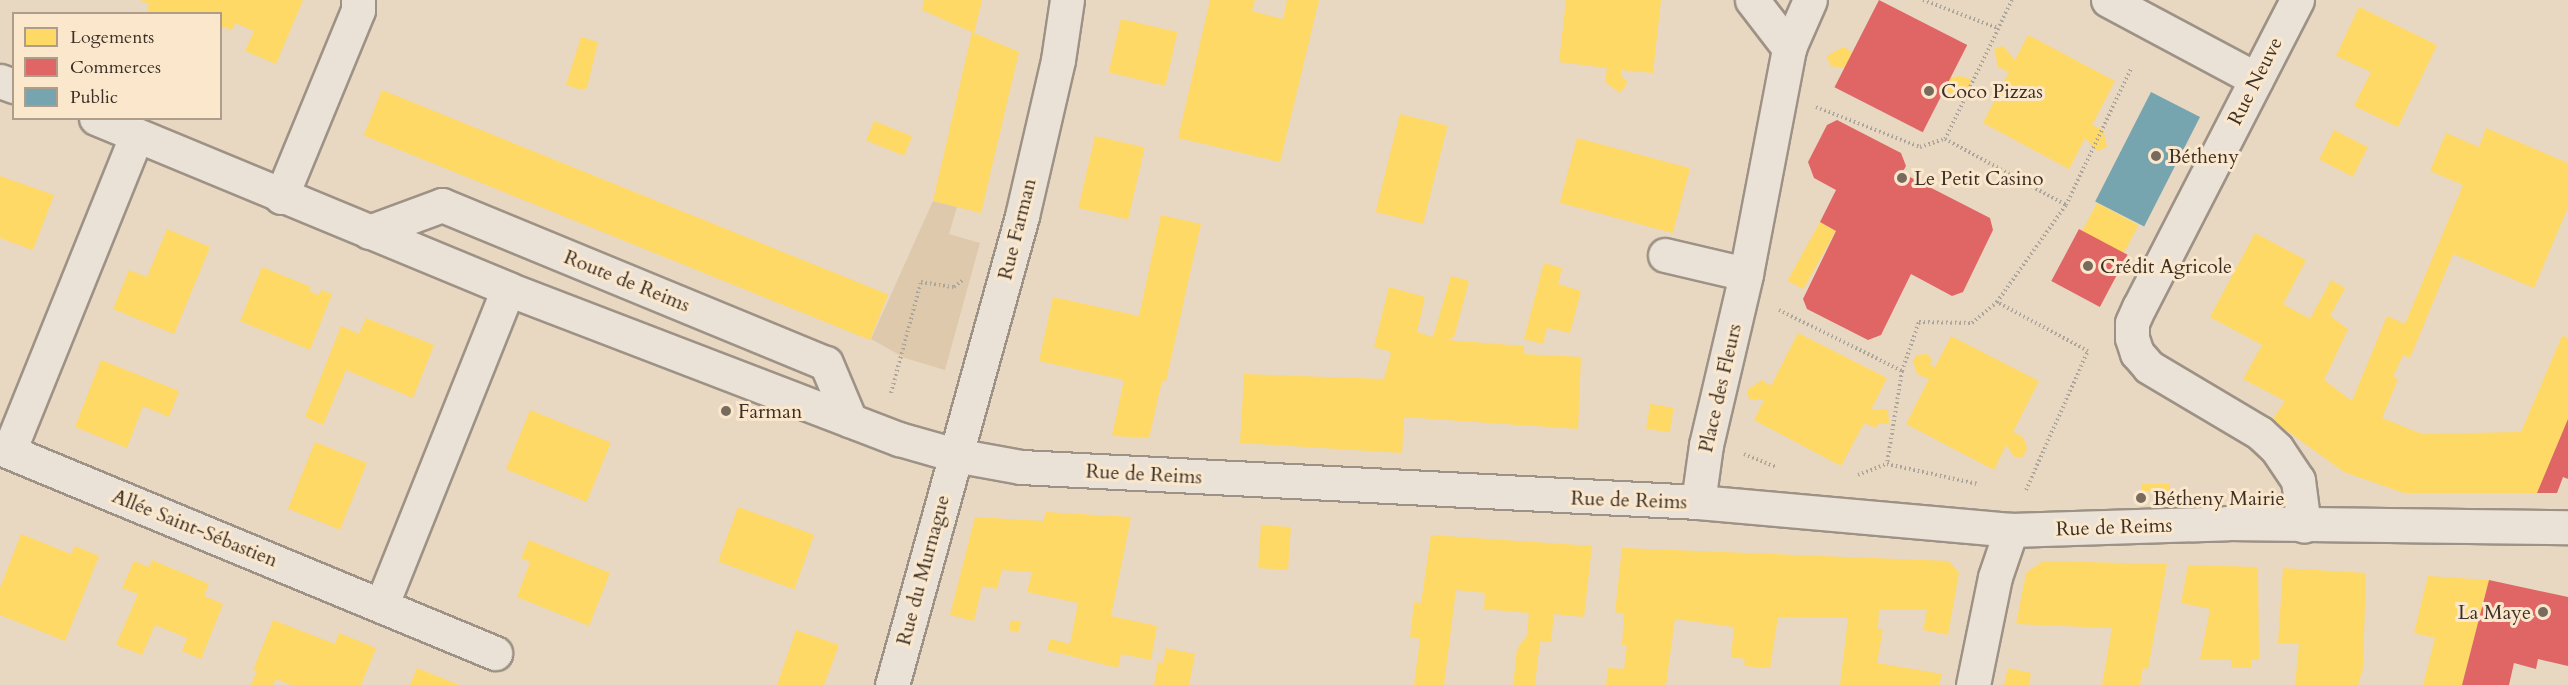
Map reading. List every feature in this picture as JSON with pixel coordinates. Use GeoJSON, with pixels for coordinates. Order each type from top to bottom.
{"type":"FeatureCollection","features":[{"type":"Feature","properties":{"kind":"street"},"geometry":{"type":"LineString","coordinates":[[281,197],[358,10],[358,0]]}},
{"type":"Feature","properties":{"kind":"street","name":"Rue Farman"},"geometry":{"type":"LineString","coordinates":[[955,455],[1003,282],[1058,60],[1067,0]]}},
{"type":"Feature","properties":{"kind":"street"},"geometry":{"type":"LineString","coordinates":[[1752,0],[1789,48]]}},
{"type":"Feature","properties":{"kind":"street","name":"Place des Fleurs"},"geometry":{"type":"LineString","coordinates":[[1698,502],[1706,445],[1746,274],[1789,48],[1810,0]]}},
{"type":"Feature","properties":{"kind":"street"},"geometry":{"type":"LineString","coordinates":[[2108,0],[2256,79]]}},
{"type":"Feature","properties":{"kind":"street","name":"Rue Neuve"},"geometry":{"type":"LineString","coordinates":[[2297,0],[2132,323],[2137,353],[2149,367],[2260,434],[2288,462],[2298,480],[2304,526]]}},
{"type":"Feature","properties":{"kind":"street"},"geometry":{"type":"LineString","coordinates":[[100,120],[281,197],[508,289],[899,439],[955,455]]}},
{"type":"Feature","properties":{"kind":"street","name":"Allée Saint-Sébastien"},"geometry":{"type":"LineString","coordinates":[[136,136],[4,450],[382,604],[495,653]]}},
{"type":"Feature","properties":{"kind":"street","name":"Route de Reims"},"geometry":{"type":"LineString","coordinates":[[369,232],[442,205],[826,363],[850,420]]}},
{"type":"Feature","properties":{"kind":"street"},"geometry":{"type":"LineString","coordinates":[[1665,255],[1746,274]]}},
{"type":"Feature","properties":{"kind":"street"},"geometry":{"type":"LineString","coordinates":[[382,604],[508,289]]}},
{"type":"Feature","properties":{"kind":"street","name":"Rue de Reims"},"geometry":{"type":"LineString","coordinates":[[955,455],[1033,468],[1698,502],[2011,530],[2228,523],[2304,526],[2568,527]]}},
{"type":"Feature","properties":{"kind":"street","name":"Rue du Murnague"},"geometry":{"type":"LineString","coordinates":[[892,685],[955,455]]}},
{"type":"Feature","properties":{"kind":"street"},"geometry":{"type":"LineString","coordinates":[[1972,685],[1995,577],[2011,530]]}},
{"type":"Feature","properties":{"kind":"path"},"geometry":{"type":"LineString","coordinates":[[1923,0],[1998,28]]}},
{"type":"Feature","properties":{"kind":"path"},"geometry":{"type":"LineString","coordinates":[[1945,139],[2012,0]]}},
{"type":"Feature","properties":{"kind":"path"},"geometry":{"type":"LineString","coordinates":[[1887,464],[1902,371],[1919,322],[1972,323],[1997,302],[2066,206],[2131,69]]}},
{"type":"Feature","properties":{"kind":"path"},"geometry":{"type":"LineString","coordinates":[[1812,97],[1813,106],[1920,147],[1945,139],[2066,206]]}},
{"type":"Feature","properties":{"kind":"path"},"geometry":{"type":"LineString","coordinates":[[899,439],[905,412],[889,390],[900,368],[921,282],[954,287],[971,273],[1003,282]]}},
{"type":"Feature","properties":{"kind":"path"},"geometry":{"type":"LineString","coordinates":[[1997,302],[2088,351],[2024,495]]}},
{"type":"Feature","properties":{"kind":"path"},"geometry":{"type":"LineString","coordinates":[[1775,308],[1902,371]]}},
{"type":"Feature","properties":{"kind":"path"},"geometry":{"type":"LineString","coordinates":[[1734,450],[1786,471]]}},
{"type":"Feature","properties":{"kind":"path"},"geometry":{"type":"LineString","coordinates":[[1847,479],[1887,464],[1990,487]]}},
{"type":"Feature","properties":{"kind":"shaded area"},"geometry":{"type":"Polygon","coordinates":[[[933,201],[957,207],[949,234],[980,243],[945,370],[905,358],[871,339],[933,201]]]}},
{"type":"Feature","properties":{"kind":"building: Logements"},"geometry":{"type":"Polygon","coordinates":[[[140,0],[303,0],[276,64],[245,51],[254,31],[235,23],[232,30],[222,27],[222,12],[147,12],[149,4],[140,0]]]}},
{"type":"Feature","properties":{"kind":"building: Logements"},"geometry":{"type":"Polygon","coordinates":[[[924,0],[982,0],[974,33],[1019,52],[981,213],[933,201],[972,32],[922,10],[924,0]]]}},
{"type":"Feature","properties":{"kind":"building: Logements"},"geometry":{"type":"Polygon","coordinates":[[[1210,0],[1255,0],[1252,11],[1283,19],[1287,0],[1319,0],[1280,162],[1178,138],[1210,0]]]}},
{"type":"Feature","properties":{"kind":"building: Logements"},"geometry":{"type":"Polygon","coordinates":[[[1566,0],[1661,0],[1653,73],[1621,70],[1621,76],[1628,82],[1620,93],[1605,82],[1607,68],[1559,62],[1566,0]]]}},
{"type":"Feature","properties":{"kind":"building: Logements"},"geometry":{"type":"Polygon","coordinates":[[[2359,7],[2437,45],[2398,127],[2354,106],[2371,72],[2336,56],[2359,7]]]}},
{"type":"Feature","properties":{"kind":"building: Logements"},"geometry":{"type":"Polygon","coordinates":[[[1121,19],[1178,32],[1165,86],[1109,73],[1121,19]]]}},
{"type":"Feature","properties":{"kind":"building: Logements"},"geometry":{"type":"Polygon","coordinates":[[[2028,35],[2115,81],[2092,125],[2103,130],[2107,147],[2097,151],[2085,138],[2069,169],[1983,123],[2009,72],[1998,67],[1994,49],[2003,46],[2015,60],[2028,35]]]}},
{"type":"Feature","properties":{"kind":"building: Logements"},"geometry":{"type":"Polygon","coordinates":[[[581,37],[598,42],[587,88],[582,90],[566,85],[581,37]]]}},
{"type":"Feature","properties":{"kind":"building: Logements"},"geometry":{"type":"Polygon","coordinates":[[[1843,47],[1852,52],[1845,68],[1830,66],[1827,56],[1843,47]]]}},
{"type":"Feature","properties":{"kind":"building: Logements"},"geometry":{"type":"Polygon","coordinates":[[[1959,76],[1971,79],[1969,90],[1957,96],[1944,90],[1950,78],[1959,76]]]}},
{"type":"Feature","properties":{"kind":"building: Logements"},"geometry":{"type":"Polygon","coordinates":[[[382,90],[888,295],[870,340],[364,135],[382,90]]]}},
{"type":"Feature","properties":{"kind":"building: Logements"},"geometry":{"type":"Polygon","coordinates":[[[1400,114],[1448,126],[1423,224],[1376,212],[1400,114]]]}},
{"type":"Feature","properties":{"kind":"building: Logements"},"geometry":{"type":"Polygon","coordinates":[[[874,121],[912,136],[904,156],[866,140],[874,121]]]}},
{"type":"Feature","properties":{"kind":"building: Logements"},"geometry":{"type":"Polygon","coordinates":[[[2486,128],[2568,163],[2568,207],[2534,288],[2453,254],[2410,358],[2403,355],[2393,377],[2398,379],[2382,418],[2422,434],[2521,432],[2562,336],[2568,338],[2568,419],[2537,493],[2404,493],[2344,472],[2272,420],[2285,401],[2243,379],[2262,345],[2210,317],[2255,233],[2306,260],[2283,304],[2310,319],[2331,280],[2345,288],[2330,316],[2348,329],[2324,380],[2352,401],[2387,316],[2405,324],[2463,185],[2430,171],[2446,133],[2479,147],[2486,128]]]}},
{"type":"Feature","properties":{"kind":"building: Logements"},"geometry":{"type":"Polygon","coordinates":[[[2334,130],[2368,147],[2353,177],[2319,159],[2334,130]]]}},
{"type":"Feature","properties":{"kind":"building: Logements"},"geometry":{"type":"Polygon","coordinates":[[[1095,136],[1145,147],[1128,220],[1078,208],[1095,136]]]}},
{"type":"Feature","properties":{"kind":"building: Logements"},"geometry":{"type":"Polygon","coordinates":[[[1577,138],[1690,168],[1673,233],[1560,203],[1577,138]]]}},
{"type":"Feature","properties":{"kind":"building: Logements"},"geometry":{"type":"Polygon","coordinates":[[[0,176],[54,195],[33,250],[0,238],[0,176]]]}},
{"type":"Feature","properties":{"kind":"building: Logements"},"geometry":{"type":"Polygon","coordinates":[[[2097,203],[2138,225],[2123,254],[2082,232],[2097,203]]]}},
{"type":"Feature","properties":{"kind":"building: Logements"},"geometry":{"type":"Polygon","coordinates":[[[1161,215],[1201,224],[1166,381],[1162,381],[1149,438],[1112,436],[1124,380],[1039,361],[1053,297],[1139,316],[1161,215]]]}},
{"type":"Feature","properties":{"kind":"building: Logements"},"geometry":{"type":"Polygon","coordinates":[[[1820,222],[1836,231],[1803,289],[1788,281],[1820,222]]]}},
{"type":"Feature","properties":{"kind":"building: Logements"},"geometry":{"type":"Polygon","coordinates":[[[167,229],[210,247],[174,334],[113,309],[129,270],[147,277],[167,229]]]}},
{"type":"Feature","properties":{"kind":"building: Logements"},"geometry":{"type":"Polygon","coordinates":[[[1544,263],[1562,268],[1558,284],[1581,291],[1570,333],[1547,328],[1543,344],[1524,339],[1544,263]]]}},
{"type":"Feature","properties":{"kind":"building: Logements"},"geometry":{"type":"Polygon","coordinates":[[[262,267],[311,287],[309,291],[319,295],[321,290],[332,294],[310,350],[240,321],[262,267]]]}},
{"type":"Feature","properties":{"kind":"building: Logements"},"geometry":{"type":"Polygon","coordinates":[[[1451,276],[1469,281],[1454,337],[1447,340],[1524,346],[1524,354],[1581,357],[1578,429],[1404,417],[1402,453],[1240,443],[1244,374],[1384,379],[1391,352],[1374,347],[1389,287],[1425,297],[1417,332],[1433,337],[1451,276]]]}},
{"type":"Feature","properties":{"kind":"building: Logements"},"geometry":{"type":"Polygon","coordinates":[[[366,318],[434,345],[413,398],[346,370],[323,425],[305,417],[341,326],[359,334],[366,318]]]}},
{"type":"Feature","properties":{"kind":"building: Logements"},"geometry":{"type":"Polygon","coordinates":[[[1798,333],[1887,378],[1871,410],[1888,409],[1889,423],[1878,424],[1876,428],[1864,423],[1841,466],[1754,420],[1764,400],[1749,399],[1747,390],[1762,380],[1771,386],[1798,333]]]}},
{"type":"Feature","properties":{"kind":"building: Logements"},"geometry":{"type":"Polygon","coordinates":[[[1951,336],[2039,381],[2013,432],[2023,437],[2027,448],[2024,456],[2015,458],[2006,445],[1994,470],[1906,424],[1929,379],[1917,374],[1913,361],[1916,355],[1927,354],[1932,360],[1930,365],[1935,367],[1951,336]]]}},
{"type":"Feature","properties":{"kind":"building: Logements"},"geometry":{"type":"Polygon","coordinates":[[[101,360],[179,391],[169,417],[143,406],[127,448],[75,427],[101,360]]]}},
{"type":"Feature","properties":{"kind":"building: Logements"},"geometry":{"type":"Polygon","coordinates":[[[1650,404],[1674,408],[1670,432],[1646,429],[1650,404]]]}},
{"type":"Feature","properties":{"kind":"building: Logements"},"geometry":{"type":"Polygon","coordinates":[[[530,410],[611,443],[587,502],[506,469],[530,410]]]}},
{"type":"Feature","properties":{"kind":"building: Logements"},"geometry":{"type":"Polygon","coordinates":[[[315,442],[367,463],[340,530],[288,509],[315,442]]]}},
{"type":"Feature","properties":{"kind":"building: Logements"},"geometry":{"type":"Polygon","coordinates":[[[2142,484],[2170,484],[2170,491],[2142,491],[2142,484]]]}},
{"type":"Feature","properties":{"kind":"building: Logements"},"geometry":{"type":"Polygon","coordinates":[[[738,507],[814,535],[794,589],[718,562],[738,507]]]}},
{"type":"Feature","properties":{"kind":"building: Logements"},"geometry":{"type":"Polygon","coordinates":[[[1046,512],[1131,517],[1111,616],[1157,626],[1151,660],[1121,654],[1118,668],[1047,650],[1050,639],[1070,644],[1078,603],[1027,592],[1032,572],[1002,570],[997,589],[982,586],[974,621],[950,615],[975,517],[1043,521],[1046,512]]]}},
{"type":"Feature","properties":{"kind":"building: Logements"},"geometry":{"type":"Polygon","coordinates":[[[1261,525],[1291,527],[1288,570],[1258,568],[1261,525]]]}},
{"type":"Feature","properties":{"kind":"building: Logements"},"geometry":{"type":"Polygon","coordinates":[[[21,534],[71,554],[75,546],[99,556],[65,641],[0,615],[0,588],[21,534]]]}},
{"type":"Feature","properties":{"kind":"building: Logements"},"geometry":{"type":"Polygon","coordinates":[[[1431,535],[1592,546],[1584,617],[1554,614],[1551,642],[1540,641],[1535,685],[1513,685],[1517,649],[1527,635],[1529,613],[1484,609],[1485,593],[1456,590],[1444,685],[1414,685],[1420,639],[1410,637],[1414,602],[1421,603],[1431,535]]]}},
{"type":"Feature","properties":{"kind":"building: Logements"},"geometry":{"type":"Polygon","coordinates":[[[529,540],[610,573],[589,626],[517,597],[530,562],[521,558],[529,540]]]}},
{"type":"Feature","properties":{"kind":"building: Logements"},"geometry":{"type":"Polygon","coordinates":[[[1622,548],[1949,561],[1959,573],[1948,635],[1923,630],[1927,610],[1879,610],[1878,629],[1883,629],[1877,663],[1942,674],[1939,685],[1840,685],[1848,618],[1778,617],[1770,668],[1744,666],[1745,659],[1731,657],[1734,627],[1675,619],[1666,685],[1606,685],[1608,668],[1624,669],[1627,645],[1622,645],[1624,614],[1615,612],[1622,548]]]}},
{"type":"Feature","properties":{"kind":"building: Logements"},"geometry":{"type":"Polygon","coordinates":[[[152,560],[209,584],[204,596],[223,604],[201,659],[182,651],[187,638],[155,625],[142,655],[116,645],[138,594],[122,588],[134,561],[149,567],[152,560]]]}},
{"type":"Feature","properties":{"kind":"building: Logements"},"geometry":{"type":"Polygon","coordinates":[[[2043,561],[2167,564],[2148,669],[2143,668],[2140,685],[2102,685],[2112,628],[2016,624],[2026,573],[2043,561]]]}},
{"type":"Feature","properties":{"kind":"building: Logements"},"geometry":{"type":"Polygon","coordinates":[[[2188,565],[2258,567],[2259,660],[2251,660],[2251,668],[2231,668],[2231,660],[2200,659],[2210,609],[2181,603],[2188,565]]]}},
{"type":"Feature","properties":{"kind":"building: Logements"},"geometry":{"type":"Polygon","coordinates":[[[2283,568],[2366,573],[2363,668],[2358,685],[2295,685],[2299,644],[2278,643],[2283,568]]]}},
{"type":"Feature","properties":{"kind":"building: Logements"},"geometry":{"type":"Polygon","coordinates":[[[2428,576],[2489,580],[2462,685],[2423,685],[2435,638],[2414,633],[2428,576]]]}},
{"type":"Feature","properties":{"kind":"building: Logements"},"geometry":{"type":"Polygon","coordinates":[[[273,620],[335,644],[339,633],[376,648],[361,685],[291,685],[276,679],[273,685],[251,685],[257,671],[253,670],[273,620]]]}},
{"type":"Feature","properties":{"kind":"building: Logements"},"geometry":{"type":"Polygon","coordinates":[[[1011,620],[1021,622],[1018,633],[1009,630],[1011,620]]]}},
{"type":"Feature","properties":{"kind":"building: Logements"},"geometry":{"type":"Polygon","coordinates":[[[796,630],[839,645],[824,685],[777,685],[796,630]]]}},
{"type":"Feature","properties":{"kind":"building: Logements"},"geometry":{"type":"Polygon","coordinates":[[[1166,648],[1195,654],[1189,685],[1154,685],[1158,662],[1163,663],[1166,648]]]}},
{"type":"Feature","properties":{"kind":"building: Logements"},"geometry":{"type":"Polygon","coordinates":[[[417,668],[459,685],[410,685],[417,668]]]}},
{"type":"Feature","properties":{"kind":"building: Logements"},"geometry":{"type":"Polygon","coordinates":[[[2008,668],[2031,673],[2029,685],[2004,685],[2008,668]]]}},
{"type":"Feature","properties":{"kind":"building: Commerces"},"geometry":{"type":"Polygon","coordinates":[[[1879,0],[1967,45],[1923,132],[1835,87],[1879,0]]]}},
{"type":"Feature","properties":{"kind":"building: Commerces"},"geometry":{"type":"Polygon","coordinates":[[[1837,120],[1901,153],[1906,166],[1902,173],[1990,218],[1993,230],[1963,292],[1952,296],[1911,274],[1881,335],[1868,340],[1807,309],[1803,299],[1836,231],[1820,222],[1836,190],[1814,178],[1808,162],[1827,125],[1837,120]]]}},
{"type":"Feature","properties":{"kind":"building: Commerces"},"geometry":{"type":"Polygon","coordinates":[[[2079,229],[2128,255],[2100,307],[2051,281],[2079,229]]]}},
{"type":"Feature","properties":{"kind":"building: Commerces"},"geometry":{"type":"Polygon","coordinates":[[[2568,419],[2568,479],[2563,477],[2557,493],[2537,493],[2568,419]]]}},
{"type":"Feature","properties":{"kind":"building: Commerces"},"geometry":{"type":"Polygon","coordinates":[[[2489,580],[2568,597],[2568,666],[2538,659],[2536,669],[2514,663],[2509,685],[2462,685],[2489,580]]]}},
{"type":"Feature","properties":{"kind":"building: Public"},"geometry":{"type":"Polygon","coordinates":[[[2151,92],[2200,117],[2144,227],[2095,202],[2151,92]]]}},
{"type":"Feature","properties":{"kind":"place","name":"Coco Pizzas"},"geometry":{"type":"Point","coordinates":[1929,91]}},
{"type":"Feature","properties":{"kind":"place","name":"Bétheny"},"geometry":{"type":"Point","coordinates":[2156,156]}},
{"type":"Feature","properties":{"kind":"place","name":"Le Petit Casino"},"geometry":{"type":"Point","coordinates":[1902,178]}},
{"type":"Feature","properties":{"kind":"place","name":"Crédit Agricole"},"geometry":{"type":"Point","coordinates":[2088,266]}},
{"type":"Feature","properties":{"kind":"place","name":"Farman"},"geometry":{"type":"Point","coordinates":[726,411]}},
{"type":"Feature","properties":{"kind":"place","name":"Bétheny Mairie"},"geometry":{"type":"Point","coordinates":[2141,498]}},
{"type":"Feature","properties":{"kind":"place","name":"La Maye"},"geometry":{"type":"Point","coordinates":[2543,612]}}]}
